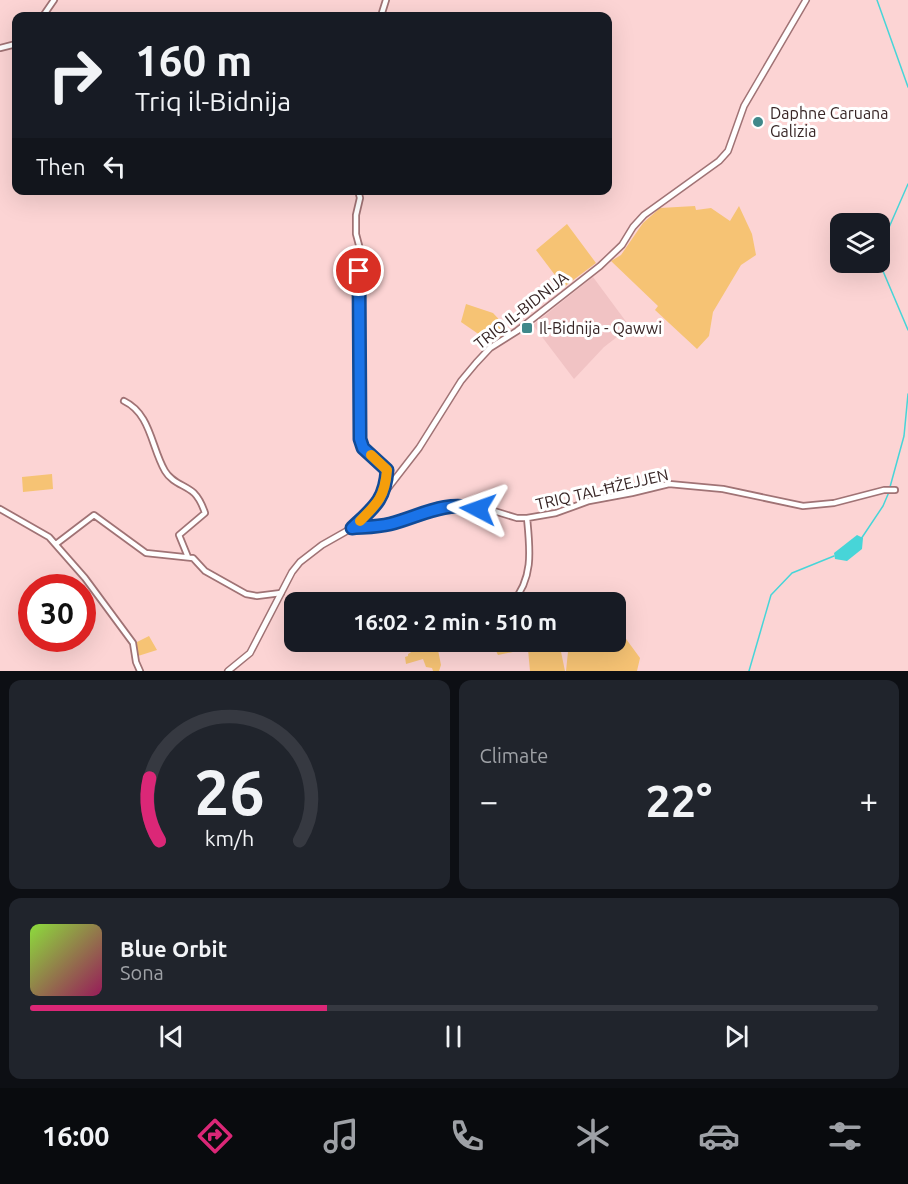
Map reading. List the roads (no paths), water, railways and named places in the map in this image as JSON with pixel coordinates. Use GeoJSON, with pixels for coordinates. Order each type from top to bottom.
{"type":"FeatureCollection","features":[{"type":"Feature","properties":{"kind":"street","name":"TRIQ IL-BIDNIJA"},"geometry":{"type":"LineString","coordinates":[[228,671],[250,653],[292,572],[300,562],[322,545],[352,528],[371,510],[419,448],[461,381],[490,348],[517,331],[600,266],[622,245],[644,215],[719,161],[728,151],[744,106],[806,0]]}},
{"type":"Feature","properties":{"kind":"street"},"geometry":{"type":"LineString","coordinates":[[359,195],[356,234],[360,249],[358,292],[360,439],[363,448],[387,470],[386,487],[382,496]]}},
{"type":"Feature","properties":{"kind":"street"},"geometry":{"type":"LineString","coordinates":[[124,401],[134,406],[146,422],[166,473],[179,485],[194,493],[202,504],[205,513],[179,535],[188,557]]}},
{"type":"Feature","properties":{"kind":"street","name":"TRIQ TAL-ĦŻEJJEN"},"geometry":{"type":"LineString","coordinates":[[352,528],[387,525],[458,505],[494,511],[517,518],[527,518],[556,513],[589,501],[669,484],[723,489],[803,506],[834,503],[884,490],[896,490]]}},
{"type":"Feature","properties":{"kind":"street"},"geometry":{"type":"LineString","coordinates":[[0,508],[50,537],[108,606],[133,643],[140,671]]}},
{"type":"Feature","properties":{"kind":"street"},"geometry":{"type":"LineString","coordinates":[[56,544],[94,515],[146,553],[194,558],[205,571],[246,594],[257,596],[281,593]]}},
{"type":"Feature","properties":{"kind":"street"},"geometry":{"type":"LineString","coordinates":[[520,592],[529,566],[527,518]]}},
{"type":"Feature","properties":{"kind":"water"},"geometry":{"type":"Polygon","coordinates":[[[857,535],[863,538],[862,549],[847,561],[835,559],[834,553],[857,535]]]}},
{"type":"Feature","properties":{"kind":"waterway"},"geometry":{"type":"LineString","coordinates":[[877,0],[908,87]]}},
{"type":"Feature","properties":{"kind":"waterway"},"geometry":{"type":"LineString","coordinates":[[908,184],[880,248],[880,264],[908,330]]}},
{"type":"Feature","properties":{"kind":"waterway"},"geometry":{"type":"LineString","coordinates":[[890,487],[904,436],[908,394]]}},
{"type":"Feature","properties":{"kind":"waterway"},"geometry":{"type":"LineString","coordinates":[[861,539],[883,506],[889,492]]}},
{"type":"Feature","properties":{"kind":"waterway"},"geometry":{"type":"LineString","coordinates":[[749,671],[771,595],[792,573],[834,556]]}},
{"type":"Feature","properties":{"kind":"place","name":"Daphne Caruana Galizia"},"geometry":{"type":"Point","coordinates":[758,122]}},
{"type":"Feature","properties":{"kind":"place","name":"Il-Bidnija - Qawwi"},"geometry":{"type":"Point","coordinates":[527,328]}}]}
